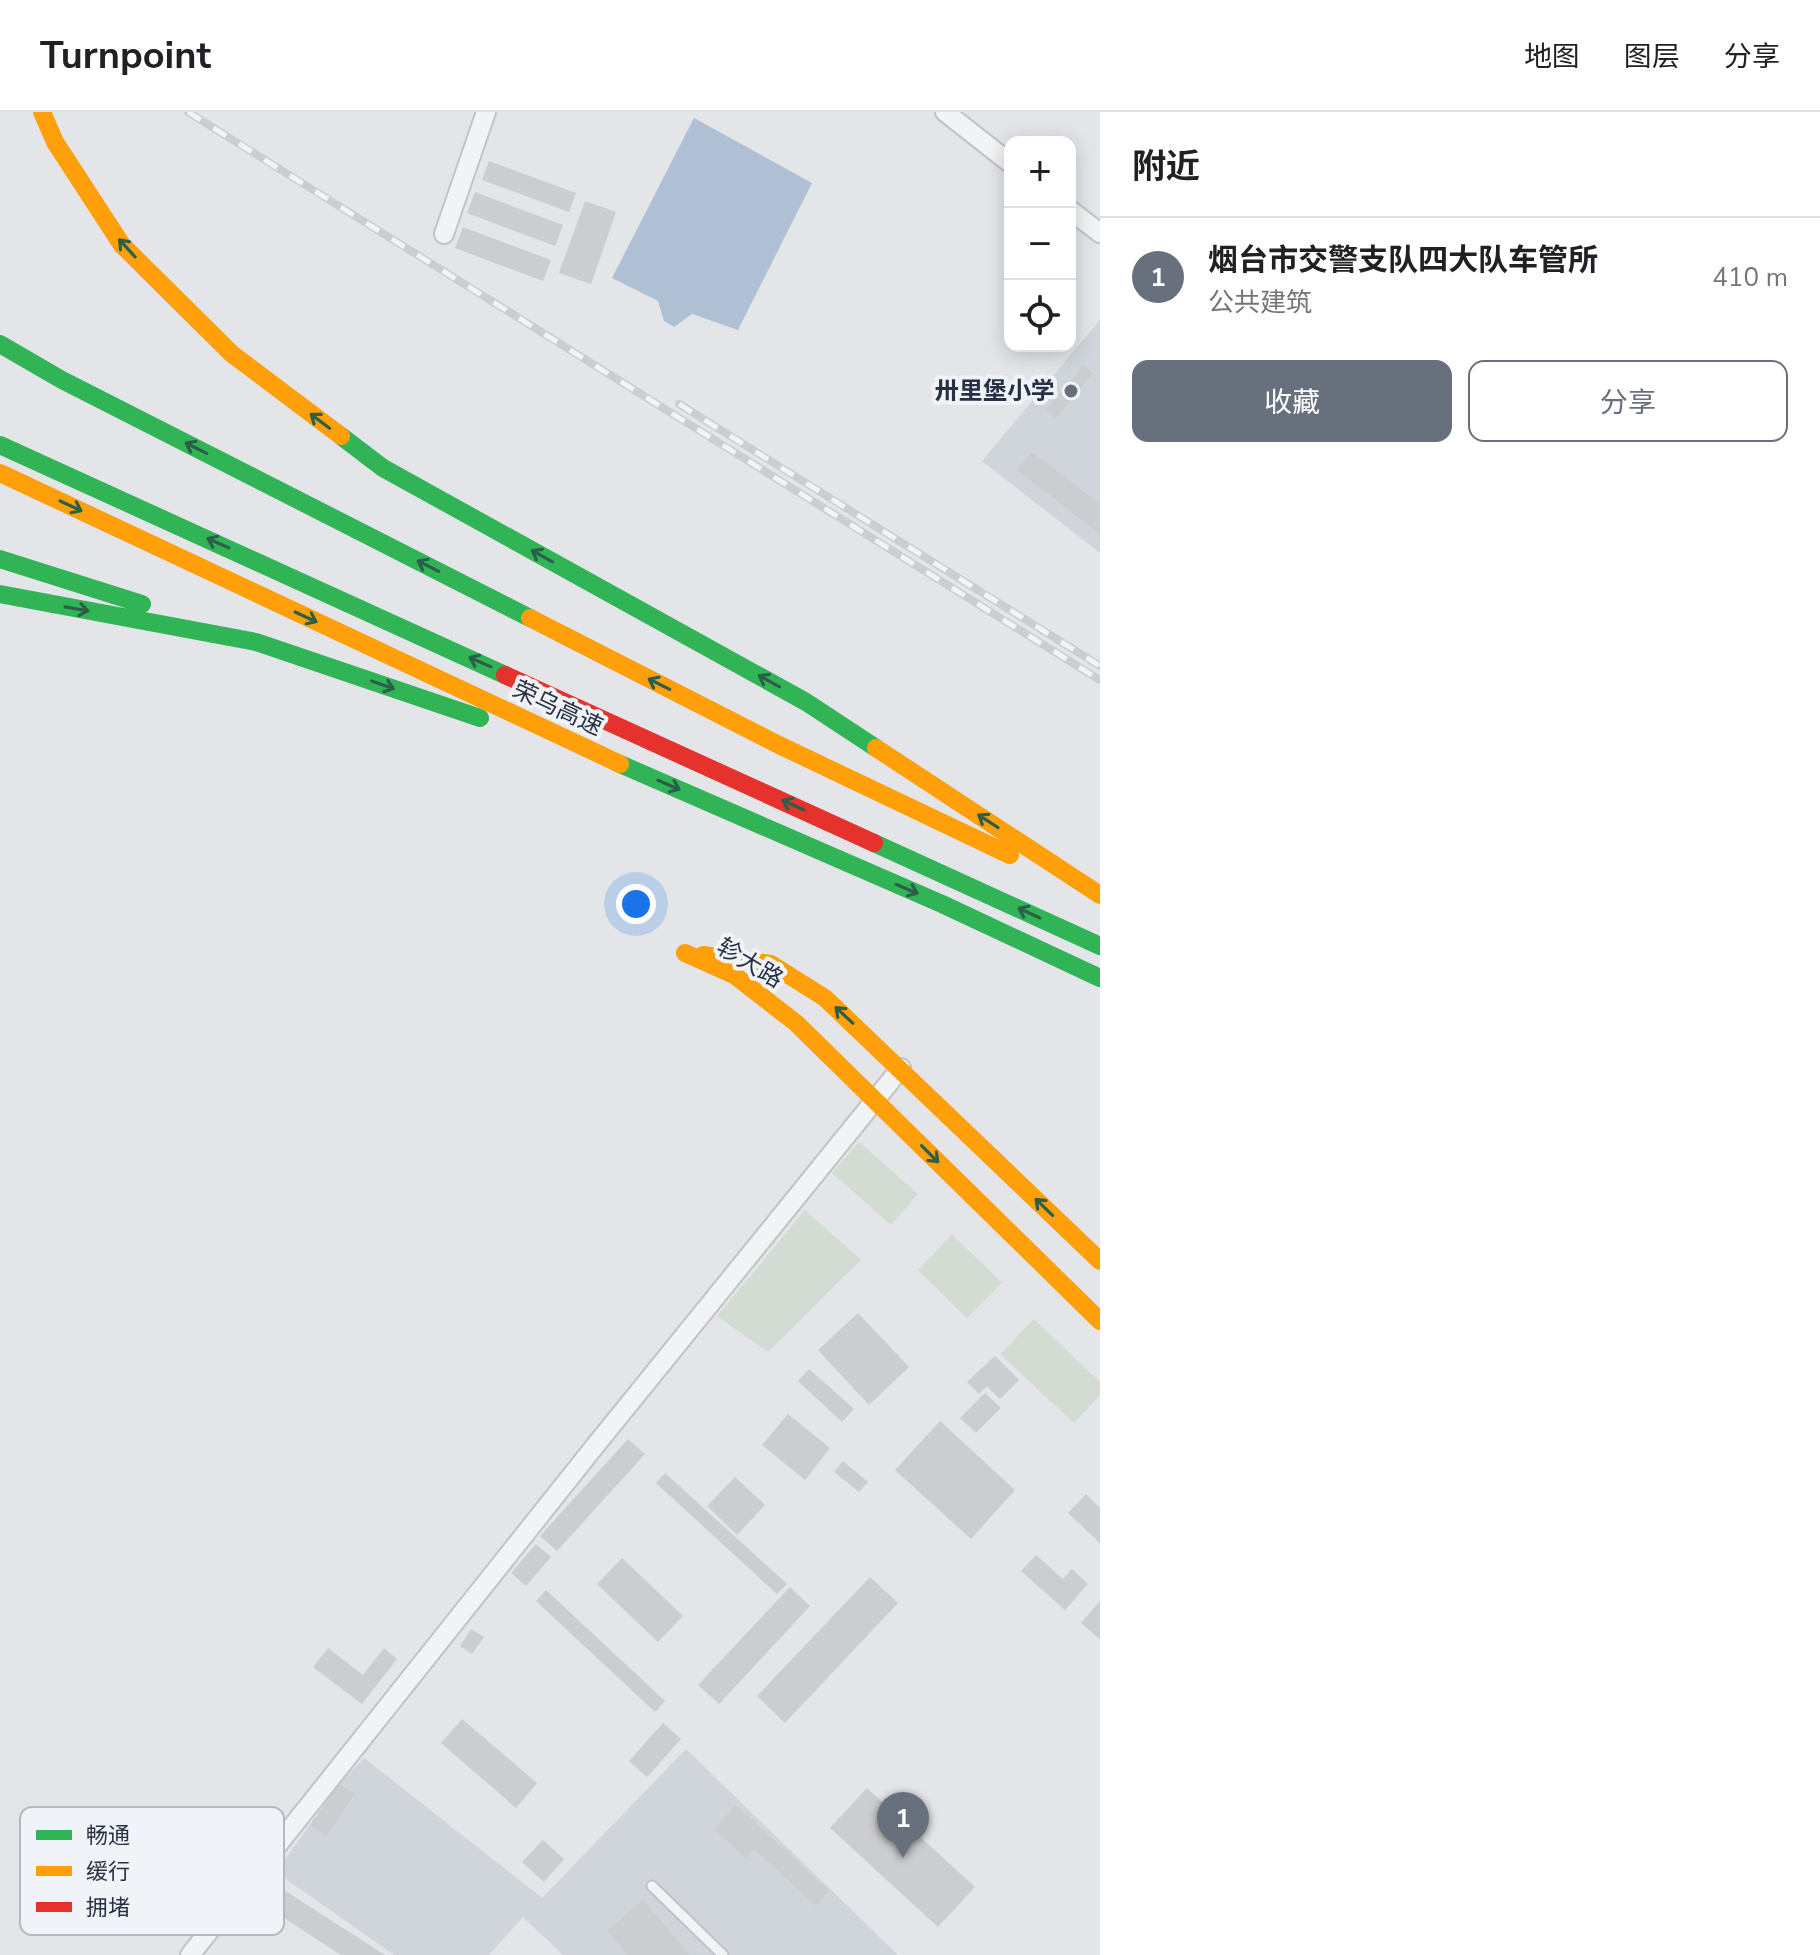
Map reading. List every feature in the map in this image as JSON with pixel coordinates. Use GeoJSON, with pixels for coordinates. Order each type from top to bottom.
{"type":"FeatureCollection","features":[{"type":"Feature","properties":{"kind":"main road"},"geometry":{"type":"LineString","coordinates":[[42,112],[55,142],[122,245],[232,354],[383,468],[806,702],[1100,896]]}},
{"type":"Feature","properties":{"kind":"main road"},"geometry":{"type":"LineString","coordinates":[[0,344],[62,380],[779,745],[1100,896]]}},
{"type":"Feature","properties":{"kind":"main road","name":"荣乌高速"},"geometry":{"type":"LineString","coordinates":[[0,445],[1100,946]]}},
{"type":"Feature","properties":{"kind":"main road","name":"荣乌高速"},"geometry":{"type":"LineString","coordinates":[[0,473],[629,768],[942,904],[1100,978]]}},
{"type":"Feature","properties":{"kind":"main road"},"geometry":{"type":"LineString","coordinates":[[0,559],[629,768]]}},
{"type":"Feature","properties":{"kind":"main road"},"geometry":{"type":"LineString","coordinates":[[0,594],[256,642]]}},
{"type":"Feature","properties":{"kind":"main road","name":"轸大路"},"geometry":{"type":"LineString","coordinates":[[1100,1261],[825,998],[771,964],[685,953],[734,975],[768,999],[875,1099],[1100,1321]]}},
{"type":"Feature","properties":{"kind":"street"},"geometry":{"type":"LineString","coordinates":[[444,234],[486,112]]}},
{"type":"Feature","properties":{"kind":"street"},"geometry":{"type":"LineString","coordinates":[[945,112],[1004,158]]}},
{"type":"Feature","properties":{"kind":"street"},"geometry":{"type":"LineString","coordinates":[[1076,215],[1100,233]]}},
{"type":"Feature","properties":{"kind":"street"},"geometry":{"type":"LineString","coordinates":[[284,1837],[901,1068]]}},
{"type":"Feature","properties":{"kind":"street"},"geometry":{"type":"LineString","coordinates":[[190,1955],[206,1935]]}},
{"type":"Feature","properties":{"kind":"lane"},"geometry":{"type":"LineString","coordinates":[[652,1886],[723,1955]]}},
{"type":"Feature","properties":{"kind":"shaded area","name":"卅里堡小学"},"geometry":{"type":"Polygon","coordinates":[[[1100,320],[1100,553],[982,461],[1100,320]]]}},
{"type":"Feature","properties":{"kind":"shaded area"},"geometry":{"type":"Polygon","coordinates":[[[859,1142],[918,1194],[891,1225],[832,1173],[859,1142]]]}},
{"type":"Feature","properties":{"kind":"shaded area"},"geometry":{"type":"Polygon","coordinates":[[[805,1210],[861,1260],[768,1352],[717,1316],[805,1210]]]}},
{"type":"Feature","properties":{"kind":"shaded area"},"geometry":{"type":"Polygon","coordinates":[[[952,1234],[1002,1283],[967,1318],[918,1270],[952,1234]]]}},
{"type":"Feature","properties":{"kind":"shaded area"},"geometry":{"type":"Polygon","coordinates":[[[1034,1319],[1100,1382],[1100,1395],[1074,1423],[1000,1354],[1034,1319]]]}},
{"type":"Feature","properties":{"kind":"shaded area"},"geometry":{"type":"Polygon","coordinates":[[[686,1749],[898,1955],[563,1955],[523,1917],[489,1955],[394,1955],[284,1878],[284,1861],[339,1784],[364,1758],[542,1898],[686,1749]]]}},
{"type":"Feature","properties":{"kind":"water"},"geometry":{"type":"Polygon","coordinates":[[[694,118],[812,183],[738,330],[692,314],[674,327],[664,321],[658,301],[612,278],[694,118]]]}},
{"type":"Feature","properties":{"kind":"building"},"geometry":{"type":"Polygon","coordinates":[[[489,161],[576,193],[569,212],[482,180],[489,161]]]}},
{"type":"Feature","properties":{"kind":"building"},"geometry":{"type":"Polygon","coordinates":[[[475,192],[563,225],[555,246],[467,213],[475,192]]]}},
{"type":"Feature","properties":{"kind":"building"},"geometry":{"type":"Polygon","coordinates":[[[585,201],[616,212],[591,284],[559,273],[585,201]]]}},
{"type":"Feature","properties":{"kind":"building"},"geometry":{"type":"Polygon","coordinates":[[[463,227],[551,260],[543,281],[455,248],[463,227]]]}},
{"type":"Feature","properties":{"kind":"building"},"geometry":{"type":"Polygon","coordinates":[[[1084,365],[1093,373],[1056,418],[1046,410],[1084,365]]]}},
{"type":"Feature","properties":{"kind":"building"},"geometry":{"type":"Polygon","coordinates":[[[1032,452],[1100,504],[1100,534],[1017,470],[1032,452]]]}},
{"type":"Feature","properties":{"kind":"building"},"geometry":{"type":"Polygon","coordinates":[[[858,1313],[909,1367],[869,1405],[818,1350],[858,1313]]]}},
{"type":"Feature","properties":{"kind":"building"},"geometry":{"type":"Polygon","coordinates":[[[995,1356],[1019,1380],[1000,1399],[987,1386],[979,1394],[967,1382],[995,1356]]]}},
{"type":"Feature","properties":{"kind":"building"},"geometry":{"type":"Polygon","coordinates":[[[809,1369],[854,1409],[842,1422],[798,1381],[809,1369]]]}},
{"type":"Feature","properties":{"kind":"building"},"geometry":{"type":"Polygon","coordinates":[[[985,1393],[1001,1408],[976,1433],[960,1418],[985,1393]]]}},
{"type":"Feature","properties":{"kind":"building"},"geometry":{"type":"Polygon","coordinates":[[[788,1414],[830,1448],[805,1480],[762,1445],[788,1414]]]}},
{"type":"Feature","properties":{"kind":"building"},"geometry":{"type":"Polygon","coordinates":[[[940,1421],[1015,1490],[971,1539],[895,1470],[940,1421]]]}},
{"type":"Feature","properties":{"kind":"building"},"geometry":{"type":"Polygon","coordinates":[[[628,1439],[645,1454],[557,1551],[540,1536],[628,1439]]]}},
{"type":"Feature","properties":{"kind":"building"},"geometry":{"type":"Polygon","coordinates":[[[843,1461],[868,1482],[859,1492],[834,1472],[843,1461]]]}},
{"type":"Feature","properties":{"kind":"building"},"geometry":{"type":"Polygon","coordinates":[[[665,1473],[787,1584],[777,1594],[656,1483],[665,1473]]]}},
{"type":"Feature","properties":{"kind":"building"},"geometry":{"type":"Polygon","coordinates":[[[735,1477],[765,1505],[737,1535],[707,1506],[735,1477]]]}},
{"type":"Feature","properties":{"kind":"building"},"geometry":{"type":"Polygon","coordinates":[[[1086,1494],[1100,1508],[1100,1543],[1068,1513],[1086,1494]]]}},
{"type":"Feature","properties":{"kind":"building"},"geometry":{"type":"Polygon","coordinates":[[[536,1544],[551,1557],[526,1586],[511,1573],[536,1544]]]}},
{"type":"Feature","properties":{"kind":"building"},"geometry":{"type":"Polygon","coordinates":[[[1036,1555],[1063,1579],[1072,1569],[1088,1584],[1065,1610],[1021,1571],[1036,1555]]]}},
{"type":"Feature","properties":{"kind":"building"},"geometry":{"type":"Polygon","coordinates":[[[622,1558],[683,1616],[658,1642],[597,1584],[622,1558]]]}},
{"type":"Feature","properties":{"kind":"building"},"geometry":{"type":"Polygon","coordinates":[[[870,1577],[898,1603],[785,1723],[757,1696],[870,1577]]]}},
{"type":"Feature","properties":{"kind":"building"},"geometry":{"type":"Polygon","coordinates":[[[790,1587],[810,1606],[719,1704],[698,1685],[790,1587]]]}},
{"type":"Feature","properties":{"kind":"building"},"geometry":{"type":"Polygon","coordinates":[[[546,1590],[665,1701],[655,1712],[536,1601],[546,1590]]]}},
{"type":"Feature","properties":{"kind":"building"},"geometry":{"type":"Polygon","coordinates":[[[1100,1601],[1100,1639],[1081,1623],[1100,1601]]]}},
{"type":"Feature","properties":{"kind":"building"},"geometry":{"type":"Polygon","coordinates":[[[471,1629],[484,1637],[472,1654],[460,1646],[471,1629]]]}},
{"type":"Feature","properties":{"kind":"building"},"geometry":{"type":"Polygon","coordinates":[[[328,1648],[363,1675],[384,1648],[397,1659],[362,1704],[313,1667],[328,1648]]]}},
{"type":"Feature","properties":{"kind":"building"},"geometry":{"type":"Polygon","coordinates":[[[462,1719],[537,1783],[516,1808],[441,1743],[462,1719]]]}},
{"type":"Feature","properties":{"kind":"building"},"geometry":{"type":"Polygon","coordinates":[[[663,1723],[681,1739],[647,1777],[629,1761],[663,1723]]]}},
{"type":"Feature","properties":{"kind":"building"},"geometry":{"type":"Polygon","coordinates":[[[339,1784],[355,1794],[326,1836],[310,1825],[339,1784]]]}},
{"type":"Feature","properties":{"kind":"building"},"geometry":{"type":"Polygon","coordinates":[[[867,1788],[975,1887],[938,1927],[830,1828],[867,1788]]]}},
{"type":"Feature","properties":{"kind":"building"},"geometry":{"type":"Polygon","coordinates":[[[736,1805],[829,1891],[816,1906],[754,1849],[746,1858],[714,1829],[736,1805]]]}},
{"type":"Feature","properties":{"kind":"building"},"geometry":{"type":"Polygon","coordinates":[[[543,1840],[564,1859],[544,1882],[522,1862],[543,1840]]]}},
{"type":"Feature","properties":{"kind":"building"},"geometry":{"type":"Polygon","coordinates":[[[284,1890],[385,1955],[341,1955],[284,1918],[284,1890]]]}},
{"type":"Feature","properties":{"kind":"building"},"geometry":{"type":"Polygon","coordinates":[[[643,1900],[690,1955],[628,1955],[607,1931],[643,1900]]]}},
{"type":"Feature","properties":{"kind":"railway"},"geometry":{"type":"LineString","coordinates":[[188,112],[1100,680]]}},
{"type":"Feature","properties":{"kind":"railway"},"geometry":{"type":"LineString","coordinates":[[679,404],[1100,666]]}},
{"type":"Feature","properties":{"kind":"traffic: fast"},"geometry":{"type":"LineString","coordinates":[[0,344],[62,380],[530,618]]}},
{"type":"Feature","properties":{"kind":"traffic: fast"},"geometry":{"type":"LineString","coordinates":[[341,436],[383,468],[806,702],[876,748]]}},
{"type":"Feature","properties":{"kind":"traffic: fast"},"geometry":{"type":"LineString","coordinates":[[0,445],[505,675]]}},
{"type":"Feature","properties":{"kind":"traffic: fast"},"geometry":{"type":"LineString","coordinates":[[0,559],[142,604]]}},
{"type":"Feature","properties":{"kind":"traffic: fast"},"geometry":{"type":"LineString","coordinates":[[0,594],[256,642],[480,718]]}},
{"type":"Feature","properties":{"kind":"traffic: fast"},"geometry":{"type":"LineString","coordinates":[[620,764],[942,904],[1100,978]]}},
{"type":"Feature","properties":{"kind":"traffic: fast"},"geometry":{"type":"LineString","coordinates":[[874,843],[1100,946]]}},
{"type":"Feature","properties":{"kind":"traffic: slow"},"geometry":{"type":"LineString","coordinates":[[42,112],[55,142],[122,245],[232,354],[341,436]]}},
{"type":"Feature","properties":{"kind":"traffic: slow"},"geometry":{"type":"LineString","coordinates":[[0,473],[620,764]]}},
{"type":"Feature","properties":{"kind":"traffic: slow"},"geometry":{"type":"LineString","coordinates":[[530,618],[779,745],[1010,855]]}},
{"type":"Feature","properties":{"kind":"traffic: slow"},"geometry":{"type":"LineString","coordinates":[[876,748],[1100,895]]}},
{"type":"Feature","properties":{"kind":"traffic: slow"},"geometry":{"type":"LineString","coordinates":[[685,953],[734,975],[796,1023],[1100,1321]]}},
{"type":"Feature","properties":{"kind":"traffic: slow"},"geometry":{"type":"LineString","coordinates":[[703,955],[771,964],[825,998],[1100,1261]]}},
{"type":"Feature","properties":{"kind":"traffic: jam"},"geometry":{"type":"LineString","coordinates":[[505,675],[874,843]]}},
{"type":"Feature","properties":{"kind":"place","name":"卅里堡小学"},"geometry":{"type":"Point","coordinates":[1071,391]}},
{"type":"Feature","properties":{"kind":"place","name":"烟台市交警支队四大队车管所"},"geometry":{"type":"Point","coordinates":[903,1858]}}]}
